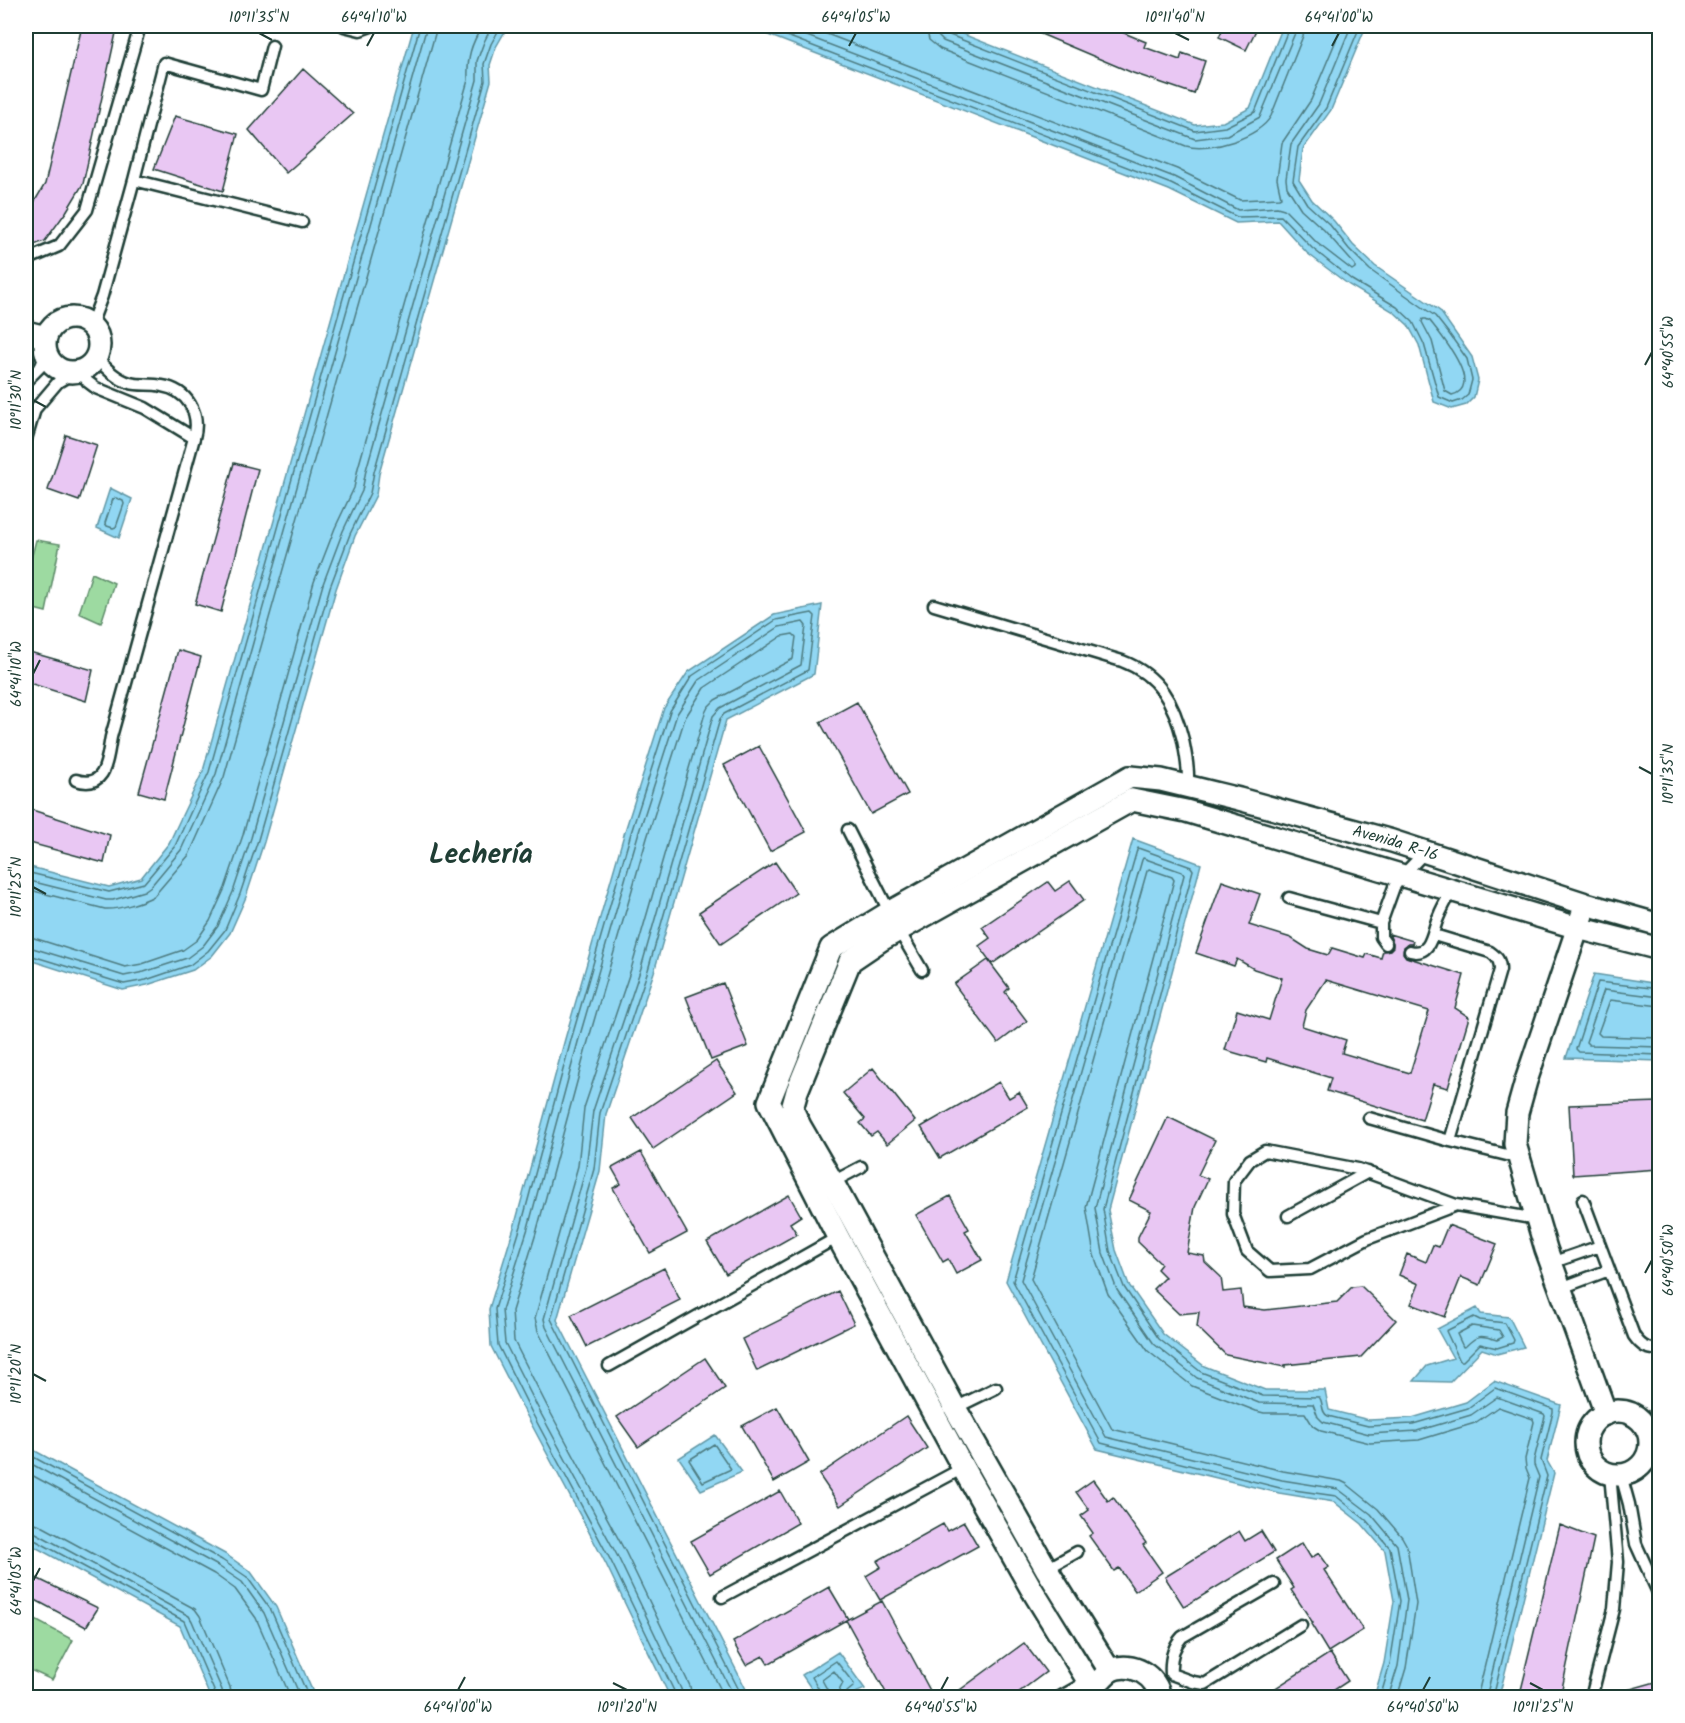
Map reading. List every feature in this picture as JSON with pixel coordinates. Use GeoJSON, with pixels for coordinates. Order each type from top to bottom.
{"type":"FeatureCollection","features":[{"type":"Feature","properties":{"kind":"street"},"geometry":{"type":"LineString","coordinates":[[77,318],[91,325],[99,344],[83,367],[59,370],[49,360],[39,341],[62,320],[77,318]]}},
{"type":"Feature","properties":{"kind":"street"},"geometry":{"type":"LineString","coordinates":[[895,921],[1130,777],[1132,800],[895,921],[831,948],[769,1102],[823,1187],[945,1413],[1110,1671]]}},
{"type":"Feature","properties":{"kind":"street","name":"Avenida R-16"},"geometry":{"type":"LineString","coordinates":[[1130,777],[1188,786],[1392,841],[1586,904],[1659,925]]}},
{"type":"Feature","properties":{"kind":"street","name":"Avenida R-16"},"geometry":{"type":"LineString","coordinates":[[1132,800],[1186,811],[1578,928],[1659,949]]}},
{"type":"Feature","properties":{"kind":"street"},"geometry":{"type":"LineString","coordinates":[[1586,904],[1526,1081],[1518,1113],[1515,1144],[1551,1263],[1606,1414]]}},
{"type":"Feature","properties":{"kind":"street"},"geometry":{"type":"LineString","coordinates":[[823,1187],[838,1237],[909,1347]]}},
{"type":"Feature","properties":{"kind":"street"},"geometry":{"type":"LineString","coordinates":[[945,1413],[963,1468],[1093,1690],[1110,1671],[1126,1667],[1137,1669],[1162,1684]]}},
{"type":"Feature","properties":{"kind":"street"},"geometry":{"type":"LineString","coordinates":[[1629,1413],[1647,1428],[1654,1450],[1636,1470],[1615,1475],[1602,1471],[1588,1453],[1586,1445],[1589,1429],[1606,1414],[1629,1413]]}},
{"type":"Feature","properties":{"kind":"lane"},"geometry":{"type":"LineString","coordinates":[[26,260],[59,246],[87,210],[140,26]]}},
{"type":"Feature","properties":{"kind":"lane"},"geometry":{"type":"LineString","coordinates":[[344,26],[360,30],[371,26]]}},
{"type":"Feature","properties":{"kind":"lane"},"geometry":{"type":"LineString","coordinates":[[91,325],[102,296],[164,63],[261,90],[273,46]]}},
{"type":"Feature","properties":{"kind":"lane"},"geometry":{"type":"LineString","coordinates":[[134,180],[302,222]]}},
{"type":"Feature","properties":{"kind":"lane"},"geometry":{"type":"LineString","coordinates":[[26,381],[41,366],[39,341]]}},
{"type":"Feature","properties":{"kind":"lane"},"geometry":{"type":"LineString","coordinates":[[83,367],[88,382],[96,388],[145,408],[194,438]]}},
{"type":"Feature","properties":{"kind":"lane"},"geometry":{"type":"LineString","coordinates":[[26,439],[35,409],[58,382],[83,367],[106,368],[122,380],[138,385],[160,385],[171,388],[191,404],[195,414],[194,438],[120,702],[104,770],[92,781],[76,780]]}},
{"type":"Feature","properties":{"kind":"lane"},"geometry":{"type":"LineString","coordinates":[[934,605],[1122,661],[1149,675],[1164,692],[1179,725],[1187,758],[1188,786]]}},
{"type":"Feature","properties":{"kind":"lane"},"geometry":{"type":"LineString","coordinates":[[848,830],[922,970]]}},
{"type":"Feature","properties":{"kind":"lane"},"geometry":{"type":"LineString","coordinates":[[1386,944],[1381,937],[1381,923],[1394,888],[1425,852]]}},
{"type":"Feature","properties":{"kind":"lane"},"geometry":{"type":"LineString","coordinates":[[1410,951],[1416,952],[1427,948],[1434,935],[1436,921],[1452,891]]}},
{"type":"Feature","properties":{"kind":"lane"},"geometry":{"type":"LineString","coordinates":[[1289,898],[1381,923]]}},
{"type":"Feature","properties":{"kind":"lane"},"geometry":{"type":"LineString","coordinates":[[1434,935],[1490,952],[1497,957],[1500,963],[1500,970],[1450,1142]]}},
{"type":"Feature","properties":{"kind":"lane"},"geometry":{"type":"LineString","coordinates":[[1369,1118],[1450,1142],[1519,1158]]}},
{"type":"Feature","properties":{"kind":"lane"},"geometry":{"type":"LineString","coordinates":[[1456,1204],[1367,1239],[1310,1269],[1270,1270],[1247,1251],[1233,1214],[1234,1181],[1250,1160],[1265,1151],[1358,1169],[1456,1204],[1537,1219]]}},
{"type":"Feature","properties":{"kind":"lane"},"geometry":{"type":"LineString","coordinates":[[823,1187],[861,1167]]}},
{"type":"Feature","properties":{"kind":"lane"},"geometry":{"type":"LineString","coordinates":[[1288,1216],[1368,1172]]}},
{"type":"Feature","properties":{"kind":"lane"},"geometry":{"type":"LineString","coordinates":[[1583,1200],[1634,1336],[1641,1346],[1652,1350],[1659,1349]]}},
{"type":"Feature","properties":{"kind":"lane"},"geometry":{"type":"LineString","coordinates":[[609,1366],[838,1237]]}},
{"type":"Feature","properties":{"kind":"lane"},"geometry":{"type":"LineString","coordinates":[[1551,1263],[1600,1246]]}},
{"type":"Feature","properties":{"kind":"lane"},"geometry":{"type":"LineString","coordinates":[[1561,1288],[1609,1270]]}},
{"type":"Feature","properties":{"kind":"lane"},"geometry":{"type":"LineString","coordinates":[[945,1413],[996,1388]]}},
{"type":"Feature","properties":{"kind":"lane"},"geometry":{"type":"LineString","coordinates":[[722,1597],[963,1468]]}},
{"type":"Feature","properties":{"kind":"lane"},"geometry":{"type":"LineString","coordinates":[[1615,1475],[1629,1504],[1636,1544],[1659,1597]]}},
{"type":"Feature","properties":{"kind":"lane"},"geometry":{"type":"LineString","coordinates":[[1591,1698],[1614,1609],[1618,1562],[1615,1475]]}},
{"type":"Feature","properties":{"kind":"lane"},"geometry":{"type":"LineString","coordinates":[[1027,1580],[1077,1552]]}},
{"type":"Feature","properties":{"kind":"lane"},"geometry":{"type":"LineString","coordinates":[[1274,1584],[1182,1637],[1173,1651],[1162,1684],[1193,1682],[1205,1684],[1301,1625]]}},
{"type":"Feature","properties":{"kind":"lane"},"geometry":{"type":"LineString","coordinates":[[1058,1698],[1093,1690]]}},
{"type":"Feature","properties":{"kind":"green space"},"geometry":{"type":"Polygon","coordinates":[[[36,540],[60,544],[46,612],[26,607],[26,578],[36,540]]]}},
{"type":"Feature","properties":{"kind":"green space"},"geometry":{"type":"Polygon","coordinates":[[[92,573],[114,583],[101,623],[79,613],[92,573]]]}},
{"type":"Feature","properties":{"kind":"green space"},"geometry":{"type":"Polygon","coordinates":[[[26,1615],[73,1640],[52,1680],[26,1668],[26,1615]]]}},
{"type":"Feature","properties":{"kind":"water"},"geometry":{"type":"Polygon","coordinates":[[[414,26],[508,26],[496,47],[490,65],[491,81],[379,474],[376,495],[355,536],[336,589],[264,842],[246,897],[230,933],[212,956],[193,970],[147,985],[123,990],[26,959],[26,866],[109,887],[141,878],[169,843],[203,771],[414,26]]]}},
{"type":"Feature","properties":{"kind":"water"},"geometry":{"type":"Polygon","coordinates":[[[745,26],[942,26],[1195,125],[1223,122],[1250,108],[1283,26],[1366,26],[1331,110],[1303,149],[1299,180],[1312,200],[1375,266],[1440,311],[1472,357],[1478,380],[1474,397],[1466,405],[1452,409],[1434,402],[1419,345],[1408,325],[1394,312],[1349,285],[1307,253],[1278,221],[1236,223],[1169,190],[745,26]]]}},
{"type":"Feature","properties":{"kind":"water"},"geometry":{"type":"Polygon","coordinates":[[[110,488],[132,499],[119,538],[97,528],[110,488]]]}},
{"type":"Feature","properties":{"kind":"water"},"geometry":{"type":"Polygon","coordinates":[[[822,605],[814,674],[726,720],[654,972],[606,1114],[600,1171],[557,1320],[750,1697],[670,1697],[606,1564],[491,1346],[489,1309],[625,831],[664,708],[688,672],[774,615],[822,605]]]}},
{"type":"Feature","properties":{"kind":"water"},"geometry":{"type":"Polygon","coordinates":[[[1133,839],[1201,864],[1108,1210],[1116,1250],[1129,1285],[1163,1334],[1204,1366],[1265,1390],[1325,1390],[1329,1410],[1369,1420],[1412,1418],[1466,1402],[1494,1381],[1561,1405],[1547,1461],[1554,1473],[1499,1697],[1374,1697],[1384,1663],[1394,1601],[1385,1551],[1362,1524],[1334,1502],[1279,1493],[1097,1449],[1006,1281],[1133,839]]]}},
{"type":"Feature","properties":{"kind":"water"},"geometry":{"type":"Polygon","coordinates":[[[1594,974],[1659,984],[1659,1061],[1566,1058],[1594,974]]]}},
{"type":"Feature","properties":{"kind":"water"},"geometry":{"type":"Polygon","coordinates":[[[1477,1308],[1481,1314],[1509,1317],[1524,1347],[1497,1354],[1482,1349],[1450,1382],[1414,1381],[1427,1366],[1453,1358],[1437,1329],[1477,1308]]]}},
{"type":"Feature","properties":{"kind":"water"},"geometry":{"type":"Polygon","coordinates":[[[715,1435],[742,1472],[701,1490],[679,1458],[715,1435]]]}},
{"type":"Feature","properties":{"kind":"water"},"geometry":{"type":"Polygon","coordinates":[[[26,1446],[225,1554],[251,1572],[276,1607],[315,1697],[210,1697],[180,1626],[26,1542],[26,1446]]]}},
{"type":"Feature","properties":{"kind":"water"},"geometry":{"type":"Polygon","coordinates":[[[838,1652],[865,1689],[846,1697],[817,1697],[802,1675],[838,1652]]]}},
{"type":"Feature","properties":{"kind":"building"},"geometry":{"type":"Polygon","coordinates":[[[82,26],[116,33],[83,184],[45,241],[26,248],[26,216],[45,184],[82,26]]]}},
{"type":"Feature","properties":{"kind":"building"},"geometry":{"type":"Polygon","coordinates":[[[1022,26],[1107,26],[1146,42],[1144,47],[1180,60],[1182,53],[1205,61],[1194,94],[1133,73],[1022,26]]]}},
{"type":"Feature","properties":{"kind":"building"},"geometry":{"type":"Polygon","coordinates":[[[1224,26],[1258,26],[1246,50],[1219,37],[1224,26]]]}},
{"type":"Feature","properties":{"kind":"building"},"geometry":{"type":"Polygon","coordinates":[[[303,69],[353,114],[286,173],[249,130],[303,69]]]}},
{"type":"Feature","properties":{"kind":"building"},"geometry":{"type":"Polygon","coordinates":[[[175,116],[238,134],[223,191],[154,169],[175,116]]]}},
{"type":"Feature","properties":{"kind":"building"},"geometry":{"type":"Polygon","coordinates":[[[66,435],[97,445],[79,501],[48,490],[66,435]]]}},
{"type":"Feature","properties":{"kind":"building"},"geometry":{"type":"Polygon","coordinates":[[[234,463],[258,469],[221,612],[195,604],[234,463]]]}},
{"type":"Feature","properties":{"kind":"building"},"geometry":{"type":"Polygon","coordinates":[[[178,650],[201,657],[164,799],[139,792],[178,650]]]}},
{"type":"Feature","properties":{"kind":"building"},"geometry":{"type":"Polygon","coordinates":[[[26,651],[93,670],[86,701],[26,682],[26,651]]]}},
{"type":"Feature","properties":{"kind":"building"},"geometry":{"type":"Polygon","coordinates":[[[857,702],[908,794],[871,814],[820,722],[857,702]]]}},
{"type":"Feature","properties":{"kind":"building"},"geometry":{"type":"Polygon","coordinates":[[[759,746],[806,832],[770,851],[724,765],[759,746]]]}},
{"type":"Feature","properties":{"kind":"building"},"geometry":{"type":"Polygon","coordinates":[[[26,808],[110,835],[104,863],[26,842],[26,808]]]}},
{"type":"Feature","properties":{"kind":"building"},"geometry":{"type":"Polygon","coordinates":[[[775,862],[796,893],[721,944],[699,912],[775,862]]]}},
{"type":"Feature","properties":{"kind":"building"},"geometry":{"type":"Polygon","coordinates":[[[1070,881],[1084,900],[992,964],[979,946],[990,938],[982,927],[1048,882],[1055,891],[1070,881]]]}},
{"type":"Feature","properties":{"kind":"building"},"geometry":{"type":"Polygon","coordinates":[[[1222,881],[1260,894],[1249,925],[1291,938],[1308,949],[1328,955],[1332,948],[1365,958],[1367,954],[1381,958],[1383,951],[1393,947],[1389,934],[1413,941],[1412,944],[1404,947],[1403,953],[1406,957],[1464,975],[1455,1008],[1469,1017],[1448,1088],[1433,1084],[1422,1120],[1327,1091],[1331,1078],[1267,1058],[1266,1062],[1225,1050],[1237,1010],[1269,1020],[1282,978],[1254,969],[1237,959],[1234,966],[1196,953],[1222,881]],[[1326,980],[1306,1010],[1302,1026],[1346,1040],[1342,1053],[1410,1073],[1429,1011],[1326,980]]]}},
{"type":"Feature","properties":{"kind":"building"},"geometry":{"type":"Polygon","coordinates":[[[988,960],[1009,988],[1005,992],[1027,1021],[998,1043],[954,984],[988,960]]]}},
{"type":"Feature","properties":{"kind":"building"},"geometry":{"type":"Polygon","coordinates":[[[723,983],[748,1046],[711,1060],[686,997],[723,983]]]}},
{"type":"Feature","properties":{"kind":"building"},"geometry":{"type":"Polygon","coordinates":[[[716,1061],[737,1092],[653,1149],[632,1118],[716,1061]]]}},
{"type":"Feature","properties":{"kind":"building"},"geometry":{"type":"Polygon","coordinates":[[[873,1068],[915,1121],[887,1144],[877,1132],[871,1136],[860,1123],[865,1119],[843,1093],[873,1068]]]}},
{"type":"Feature","properties":{"kind":"building"},"geometry":{"type":"Polygon","coordinates":[[[999,1082],[1009,1098],[1019,1092],[1028,1107],[940,1158],[921,1127],[999,1082]]]}},
{"type":"Feature","properties":{"kind":"building"},"geometry":{"type":"Polygon","coordinates":[[[1659,1102],[1659,1169],[1573,1175],[1569,1105],[1659,1102]]]}},
{"type":"Feature","properties":{"kind":"building"},"geometry":{"type":"Polygon","coordinates":[[[1168,1117],[1215,1140],[1198,1175],[1208,1179],[1195,1207],[1187,1253],[1204,1256],[1205,1262],[1221,1277],[1223,1292],[1241,1290],[1243,1307],[1265,1310],[1337,1302],[1352,1287],[1361,1286],[1396,1320],[1361,1357],[1285,1365],[1285,1367],[1226,1355],[1197,1327],[1199,1312],[1179,1314],[1153,1289],[1165,1277],[1157,1269],[1161,1264],[1138,1242],[1138,1237],[1151,1211],[1129,1200],[1168,1117]]]}},
{"type":"Feature","properties":{"kind":"building"},"geometry":{"type":"Polygon","coordinates":[[[641,1152],[687,1233],[650,1253],[613,1188],[621,1184],[612,1168],[641,1152]]]}},
{"type":"Feature","properties":{"kind":"building"},"geometry":{"type":"Polygon","coordinates":[[[789,1195],[801,1216],[790,1223],[797,1234],[726,1274],[707,1242],[789,1195]]]}},
{"type":"Feature","properties":{"kind":"building"},"geometry":{"type":"Polygon","coordinates":[[[950,1196],[969,1229],[965,1231],[982,1260],[956,1274],[948,1259],[943,1262],[916,1215],[950,1196]]]}},
{"type":"Feature","properties":{"kind":"building"},"geometry":{"type":"Polygon","coordinates":[[[1448,1225],[1497,1244],[1480,1285],[1461,1277],[1445,1317],[1411,1304],[1419,1284],[1399,1275],[1407,1254],[1426,1262],[1433,1245],[1439,1247],[1448,1225]]]}},
{"type":"Feature","properties":{"kind":"building"},"geometry":{"type":"Polygon","coordinates":[[[664,1268],[680,1300],[587,1347],[571,1315],[664,1268]]]}},
{"type":"Feature","properties":{"kind":"building"},"geometry":{"type":"Polygon","coordinates":[[[838,1291],[854,1324],[757,1371],[742,1339],[838,1291]]]}},
{"type":"Feature","properties":{"kind":"building"},"geometry":{"type":"Polygon","coordinates":[[[705,1358],[725,1388],[638,1447],[617,1417],[705,1358]]]}},
{"type":"Feature","properties":{"kind":"building"},"geometry":{"type":"Polygon","coordinates":[[[777,1407],[809,1462],[774,1482],[742,1426],[777,1407]]]}},
{"type":"Feature","properties":{"kind":"building"},"geometry":{"type":"Polygon","coordinates":[[[906,1416],[927,1448],[840,1506],[819,1475],[906,1416]]]}},
{"type":"Feature","properties":{"kind":"building"},"geometry":{"type":"Polygon","coordinates":[[[1093,1480],[1108,1501],[1113,1497],[1146,1543],[1143,1545],[1162,1572],[1135,1591],[1119,1568],[1114,1571],[1089,1536],[1093,1533],[1081,1516],[1089,1510],[1076,1492],[1093,1480]]]}},
{"type":"Feature","properties":{"kind":"building"},"geometry":{"type":"Polygon","coordinates":[[[780,1491],[798,1523],[710,1574],[691,1541],[780,1491]]]}},
{"type":"Feature","properties":{"kind":"building"},"geometry":{"type":"Polygon","coordinates":[[[964,1522],[978,1546],[880,1600],[866,1576],[881,1567],[877,1561],[943,1524],[947,1531],[964,1522]]]}},
{"type":"Feature","properties":{"kind":"building"},"geometry":{"type":"Polygon","coordinates":[[[1560,1525],[1594,1538],[1560,1698],[1519,1698],[1525,1669],[1560,1525]]]}},
{"type":"Feature","properties":{"kind":"building"},"geometry":{"type":"Polygon","coordinates":[[[1239,1531],[1245,1541],[1261,1531],[1274,1552],[1184,1607],[1165,1577],[1239,1531]]]}},
{"type":"Feature","properties":{"kind":"building"},"geometry":{"type":"Polygon","coordinates":[[[1302,1543],[1311,1558],[1319,1553],[1329,1567],[1324,1570],[1363,1630],[1328,1652],[1311,1624],[1313,1623],[1291,1590],[1294,1588],[1276,1560],[1302,1543]]]}},
{"type":"Feature","properties":{"kind":"building"},"geometry":{"type":"Polygon","coordinates":[[[26,1573],[98,1608],[86,1627],[26,1595],[26,1573]]]}},
{"type":"Feature","properties":{"kind":"building"},"geometry":{"type":"Polygon","coordinates":[[[829,1587],[848,1619],[768,1664],[763,1656],[746,1665],[733,1642],[829,1587]]]}},
{"type":"Feature","properties":{"kind":"building"},"geometry":{"type":"Polygon","coordinates":[[[882,1601],[934,1698],[889,1698],[846,1620],[882,1601]]]}},
{"type":"Feature","properties":{"kind":"building"},"geometry":{"type":"Polygon","coordinates":[[[1024,1643],[1046,1672],[1011,1698],[949,1698],[1024,1643]]]}},
{"type":"Feature","properties":{"kind":"building"},"geometry":{"type":"Polygon","coordinates":[[[1330,1653],[1348,1681],[1322,1698],[1260,1698],[1330,1653]]]}},
{"type":"Feature","properties":{"kind":"building"},"geometry":{"type":"Polygon","coordinates":[[[1659,1681],[1659,1698],[1616,1698],[1616,1693],[1659,1681]]]}},
{"type":"Feature","properties":{"kind":"district","name":"Lechería"},"geometry":{"type":"Point","coordinates":[481,855]}}]}
